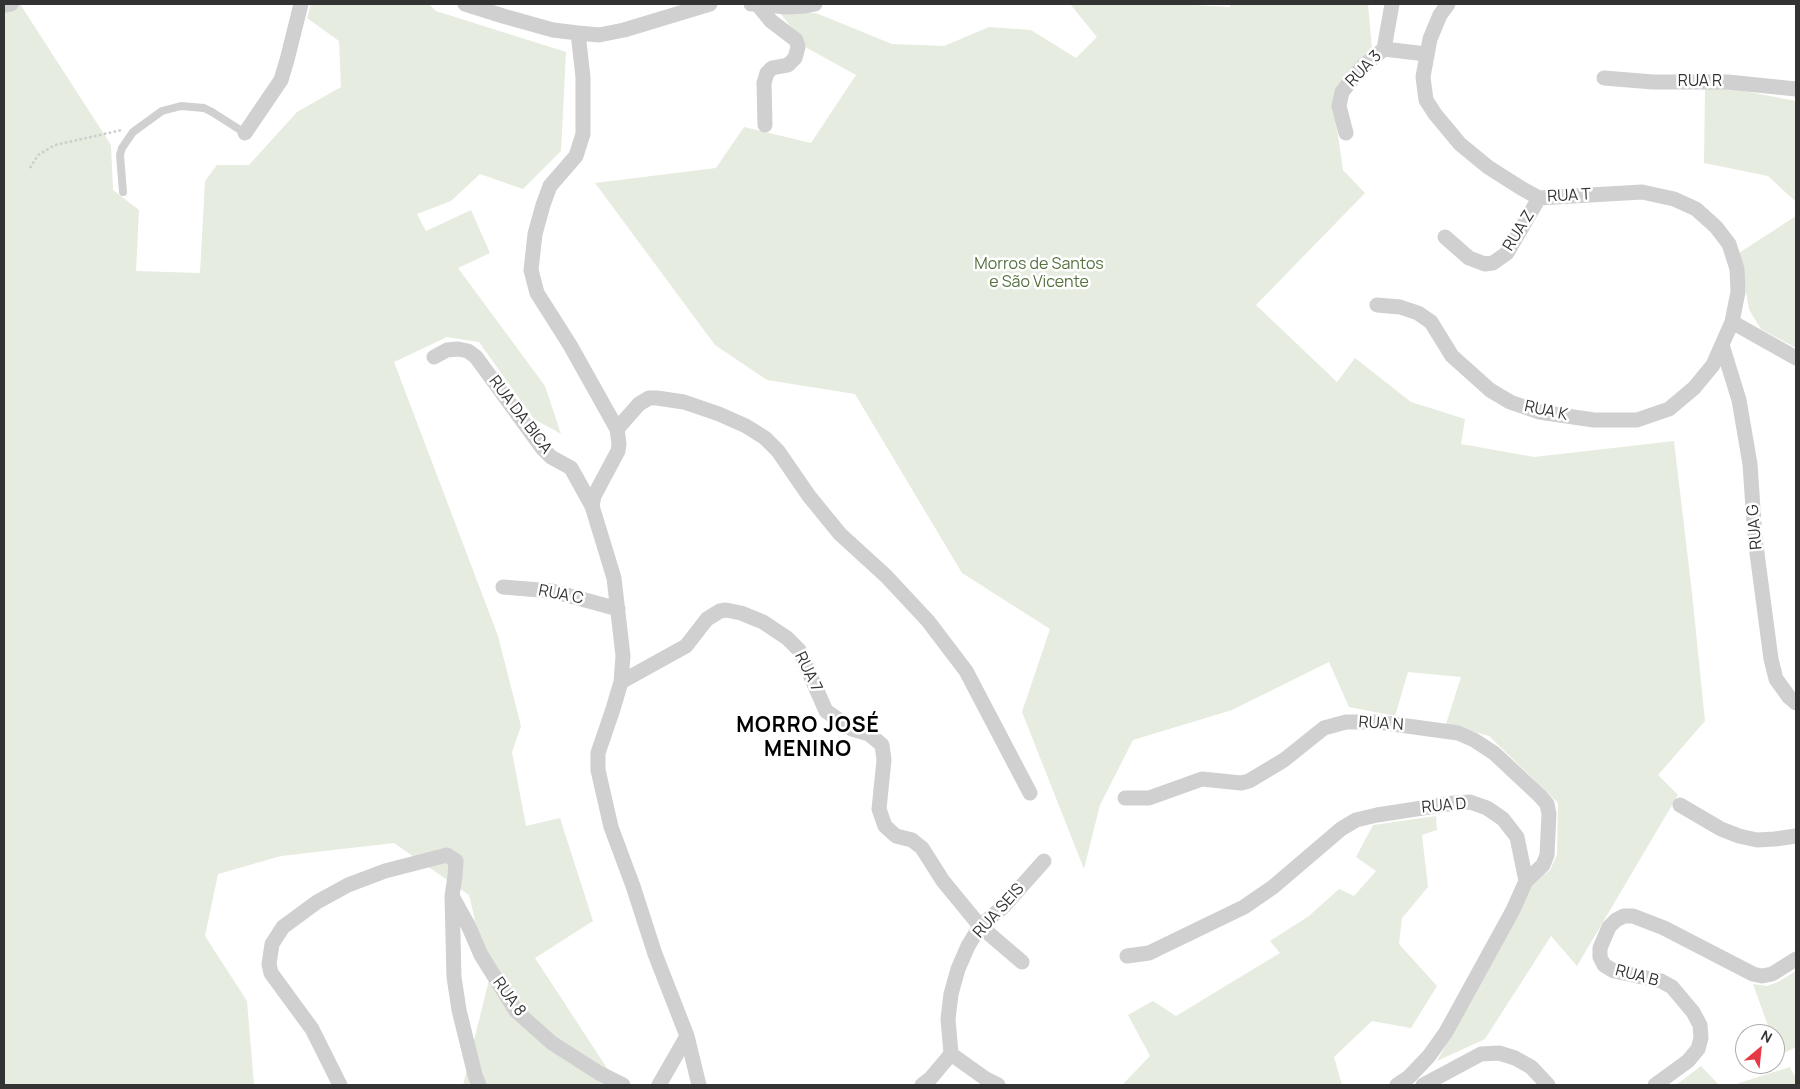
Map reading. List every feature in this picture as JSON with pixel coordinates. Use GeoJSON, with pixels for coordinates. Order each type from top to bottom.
{"type":"FeatureCollection","features":[{"type":"Feature","properties":{"kind":"street"},"geometry":{"type":"LineString","coordinates":[[4,5],[11,4]]}},
{"type":"Feature","properties":{"kind":"street"},"geometry":{"type":"LineString","coordinates":[[245,133],[280,80],[301,4]]}},
{"type":"Feature","properties":{"kind":"street"},"geometry":{"type":"LineString","coordinates":[[465,4],[537,25],[599,35],[624,30],[710,4]]}},
{"type":"Feature","properties":{"kind":"street"},"geometry":{"type":"LineString","coordinates":[[751,4],[786,7],[815,4]]}},
{"type":"Feature","properties":{"kind":"street"},"geometry":{"type":"LineString","coordinates":[[757,4],[771,21],[796,40],[798,47],[795,58],[788,65],[772,68],[767,73],[764,83],[765,124]]}},
{"type":"Feature","properties":{"kind":"street","name":"RUA 3"},"geometry":{"type":"LineString","coordinates":[[1346,133],[1339,106],[1342,92],[1362,67],[1384,49],[1392,4]]}},
{"type":"Feature","properties":{"kind":"street","name":"RUA T"},"geometry":{"type":"LineString","coordinates":[[1448,4],[1434,31],[1426,54],[1423,77],[1426,100],[1435,114],[1460,144],[1488,167],[1539,198],[1642,192],[1674,200],[1696,209],[1716,227],[1729,244],[1737,269],[1738,292],[1732,322],[1722,345]]}},
{"type":"Feature","properties":{"kind":"street"},"geometry":{"type":"LineString","coordinates":[[578,33],[583,78],[583,134],[576,156],[550,186],[535,234],[531,270],[537,293],[570,345],[617,429],[618,451],[594,496],[592,506]]}},
{"type":"Feature","properties":{"kind":"street"},"geometry":{"type":"LineString","coordinates":[[1384,49],[1426,54]]}},
{"type":"Feature","properties":{"kind":"street","name":"RUA R"},"geometry":{"type":"LineString","coordinates":[[1604,78],[1654,82],[1728,82],[1796,89]]}},
{"type":"Feature","properties":{"kind":"street","name":"RUA Z"},"geometry":{"type":"LineString","coordinates":[[1445,237],[1469,258],[1485,264],[1494,263],[1507,253],[1539,198]]}},
{"type":"Feature","properties":{"kind":"street","name":"RUA K"},"geometry":{"type":"LineString","coordinates":[[1377,305],[1400,306],[1418,313],[1431,322],[1452,356],[1490,390],[1510,402],[1539,412],[1594,420],[1637,420],[1669,409],[1694,388],[1713,365],[1722,345]]}},
{"type":"Feature","properties":{"kind":"street"},"geometry":{"type":"LineString","coordinates":[[1732,322],[1796,358]]}},
{"type":"Feature","properties":{"kind":"street","name":"RUA G"},"geometry":{"type":"LineString","coordinates":[[1722,345],[1739,400],[1750,464],[1755,538],[1771,659],[1776,680],[1796,703]]}},
{"type":"Feature","properties":{"kind":"street","name":"RUA DA BICA"},"geometry":{"type":"LineString","coordinates":[[434,357],[447,350],[458,349],[468,351],[476,357],[543,449],[551,457],[571,468],[592,506],[614,578],[623,656],[614,709],[598,753],[598,770],[611,827],[655,954],[687,1036],[699,1085]]}},
{"type":"Feature","properties":{"kind":"street"},"geometry":{"type":"LineString","coordinates":[[617,429],[639,404],[649,398],[657,398],[684,402],[719,414],[746,426],[765,438],[778,451],[809,496],[840,534],[886,576],[928,621],[966,671],[1030,793]]}},
{"type":"Feature","properties":{"kind":"street","name":"RUA C"},"geometry":{"type":"LineString","coordinates":[[503,588],[552,591],[618,609]]}},
{"type":"Feature","properties":{"kind":"street","name":"RUA 7"},"geometry":{"type":"LineString","coordinates":[[620,682],[686,646],[707,619],[720,610],[741,613],[763,622],[787,638],[799,650],[826,711],[852,729],[869,734],[882,745],[884,760],[879,809],[885,826],[896,836],[912,840],[922,848],[942,881],[980,926],[1022,962]]}},
{"type":"Feature","properties":{"kind":"street","name":"RUA N"},"geometry":{"type":"LineString","coordinates":[[1125,798],[1149,798],[1202,779],[1249,781],[1284,760],[1324,728],[1346,722],[1378,722],[1458,733],[1474,740],[1494,753],[1547,804],[1549,814],[1547,855],[1543,865],[1526,881]]}},
{"type":"Feature","properties":{"kind":"street","name":"RUA D"},"geometry":{"type":"LineString","coordinates":[[1127,956],[1149,953],[1244,907],[1274,887],[1341,829],[1356,820],[1377,815],[1470,802],[1487,808],[1502,819],[1517,836],[1526,881]]}},
{"type":"Feature","properties":{"kind":"street"},"geometry":{"type":"LineString","coordinates":[[1680,804],[1722,829],[1739,836],[1757,840],[1775,840],[1796,836]]}},
{"type":"Feature","properties":{"kind":"street"},"geometry":{"type":"LineString","coordinates":[[340,1085],[312,1028],[271,973],[269,964],[272,944],[283,927],[317,902],[348,885],[385,871],[447,855],[456,861],[452,896],[452,957],[458,1002],[479,1085]]}},
{"type":"Feature","properties":{"kind":"street","name":"RUA SEIS"},"geometry":{"type":"LineString","coordinates":[[951,1054],[948,1020],[950,994],[962,961],[980,926],[1003,907],[1044,861]]}},
{"type":"Feature","properties":{"kind":"street"},"geometry":{"type":"LineString","coordinates":[[1407,1082],[1446,1032],[1513,910],[1526,881]]}},
{"type":"Feature","properties":{"kind":"street","name":"RUA 8"},"geometry":{"type":"LineString","coordinates":[[452,896],[468,925],[481,955],[516,1011],[552,1043],[599,1073],[624,1085]]}},
{"type":"Feature","properties":{"kind":"street","name":"RUA B"},"geometry":{"type":"LineString","coordinates":[[1655,1085],[1688,1061],[1698,1049],[1701,1038],[1700,1025],[1693,1012],[1672,987],[1661,981],[1614,971],[1604,965],[1600,957],[1600,948],[1609,927],[1616,920],[1624,916],[1633,916],[1664,928],[1753,974],[1762,976],[1772,974],[1796,959]]}},
{"type":"Feature","properties":{"kind":"street"},"geometry":{"type":"LineString","coordinates":[[659,1085],[687,1036]]}},
{"type":"Feature","properties":{"kind":"street"},"geometry":{"type":"LineString","coordinates":[[1423,1085],[1481,1054],[1499,1053],[1515,1058],[1531,1067],[1548,1085]]}},
{"type":"Feature","properties":{"kind":"street"},"geometry":{"type":"LineString","coordinates":[[927,1083],[951,1054],[986,1079],[998,1085]]}},
{"type":"Feature","properties":{"kind":"lane"},"geometry":{"type":"LineString","coordinates":[[123,192],[120,155],[126,140],[133,132],[162,111],[181,106],[192,106],[212,112],[245,133]]}},
{"type":"Feature","properties":{"kind":"path"},"geometry":{"type":"LineString","coordinates":[[30,168],[38,155],[55,145],[118,130],[133,132]]}},
{"type":"Feature","properties":{"kind":"green space"},"geometry":{"type":"Polygon","coordinates":[[[4,4],[20,4],[111,145],[113,190],[139,210],[136,271],[200,273],[205,181],[217,165],[249,165],[297,112],[341,87],[339,41],[307,18],[311,4],[429,4],[436,11],[566,52],[561,151],[523,189],[480,174],[451,201],[417,214],[426,231],[471,210],[490,253],[458,268],[545,386],[561,434],[534,419],[479,342],[447,337],[394,362],[498,636],[521,726],[512,752],[526,826],[560,818],[593,921],[535,958],[618,1085],[463,1085],[489,980],[469,895],[394,843],[281,856],[218,874],[205,936],[247,1001],[254,1085],[4,1085],[4,4]]]}},
{"type":"Feature","properties":{"kind":"green space","name":"Morros de Santos e São Vicente"},"geometry":{"type":"Polygon","coordinates":[[[1070,4],[1175,4],[1230,7],[1230,4],[1368,4],[1372,50],[1344,78],[1333,101],[1343,170],[1365,193],[1256,305],[1337,382],[1355,358],[1411,402],[1465,419],[1461,444],[1534,457],[1674,441],[1705,721],[1658,775],[1678,795],[1577,966],[1551,936],[1485,1039],[1437,1061],[1518,916],[1533,884],[1550,870],[1557,855],[1558,803],[1489,736],[1446,724],[1461,677],[1408,672],[1395,716],[1349,707],[1329,662],[1232,710],[1133,740],[1100,805],[1084,869],[1022,712],[1050,629],[962,573],[855,394],[767,380],[715,345],[595,183],[716,168],[744,127],[811,143],[856,75],[807,48],[781,14],[816,13],[892,44],[944,46],[989,27],[1031,30],[1076,58],[1097,37],[1070,4]]]}},
{"type":"Feature","properties":{"kind":"green space"},"geometry":{"type":"Polygon","coordinates":[[[1705,89],[1734,89],[1796,101],[1796,202],[1768,176],[1704,163],[1705,89]]]}},
{"type":"Feature","properties":{"kind":"green space"},"geometry":{"type":"Polygon","coordinates":[[[1796,216],[1796,348],[1761,329],[1754,318],[1749,309],[1739,253],[1796,216]]]}},
{"type":"Feature","properties":{"kind":"green space"},"geometry":{"type":"Polygon","coordinates":[[[1436,816],[1437,830],[1422,835],[1428,887],[1402,918],[1399,944],[1437,986],[1411,1028],[1372,1021],[1334,1057],[1342,1085],[1122,1085],[1150,1056],[1128,1015],[1153,1001],[1176,1016],[1280,953],[1270,941],[1309,916],[1339,889],[1354,896],[1376,871],[1356,857],[1373,825],[1436,816]]]}},
{"type":"Feature","properties":{"kind":"green space"},"geometry":{"type":"Polygon","coordinates":[[[1796,971],[1796,1047],[1785,1052],[1785,1024],[1767,1024],[1753,984],[1767,986],[1778,982],[1796,971]]]}},
{"type":"Feature","properties":{"kind":"green space"},"geometry":{"type":"Polygon","coordinates":[[[1701,1066],[1719,1085],[1676,1085],[1701,1066]]]}},
{"type":"Feature","properties":{"kind":"green space"},"geometry":{"type":"Polygon","coordinates":[[[1790,1067],[1796,1079],[1796,1085],[1733,1085],[1768,1074],[1785,1074],[1785,1069],[1790,1067]]]}},
{"type":"Feature","properties":{"kind":"district","name":"MORRO JOSÉ MENINO"},"geometry":{"type":"Point","coordinates":[808,738]}}]}
